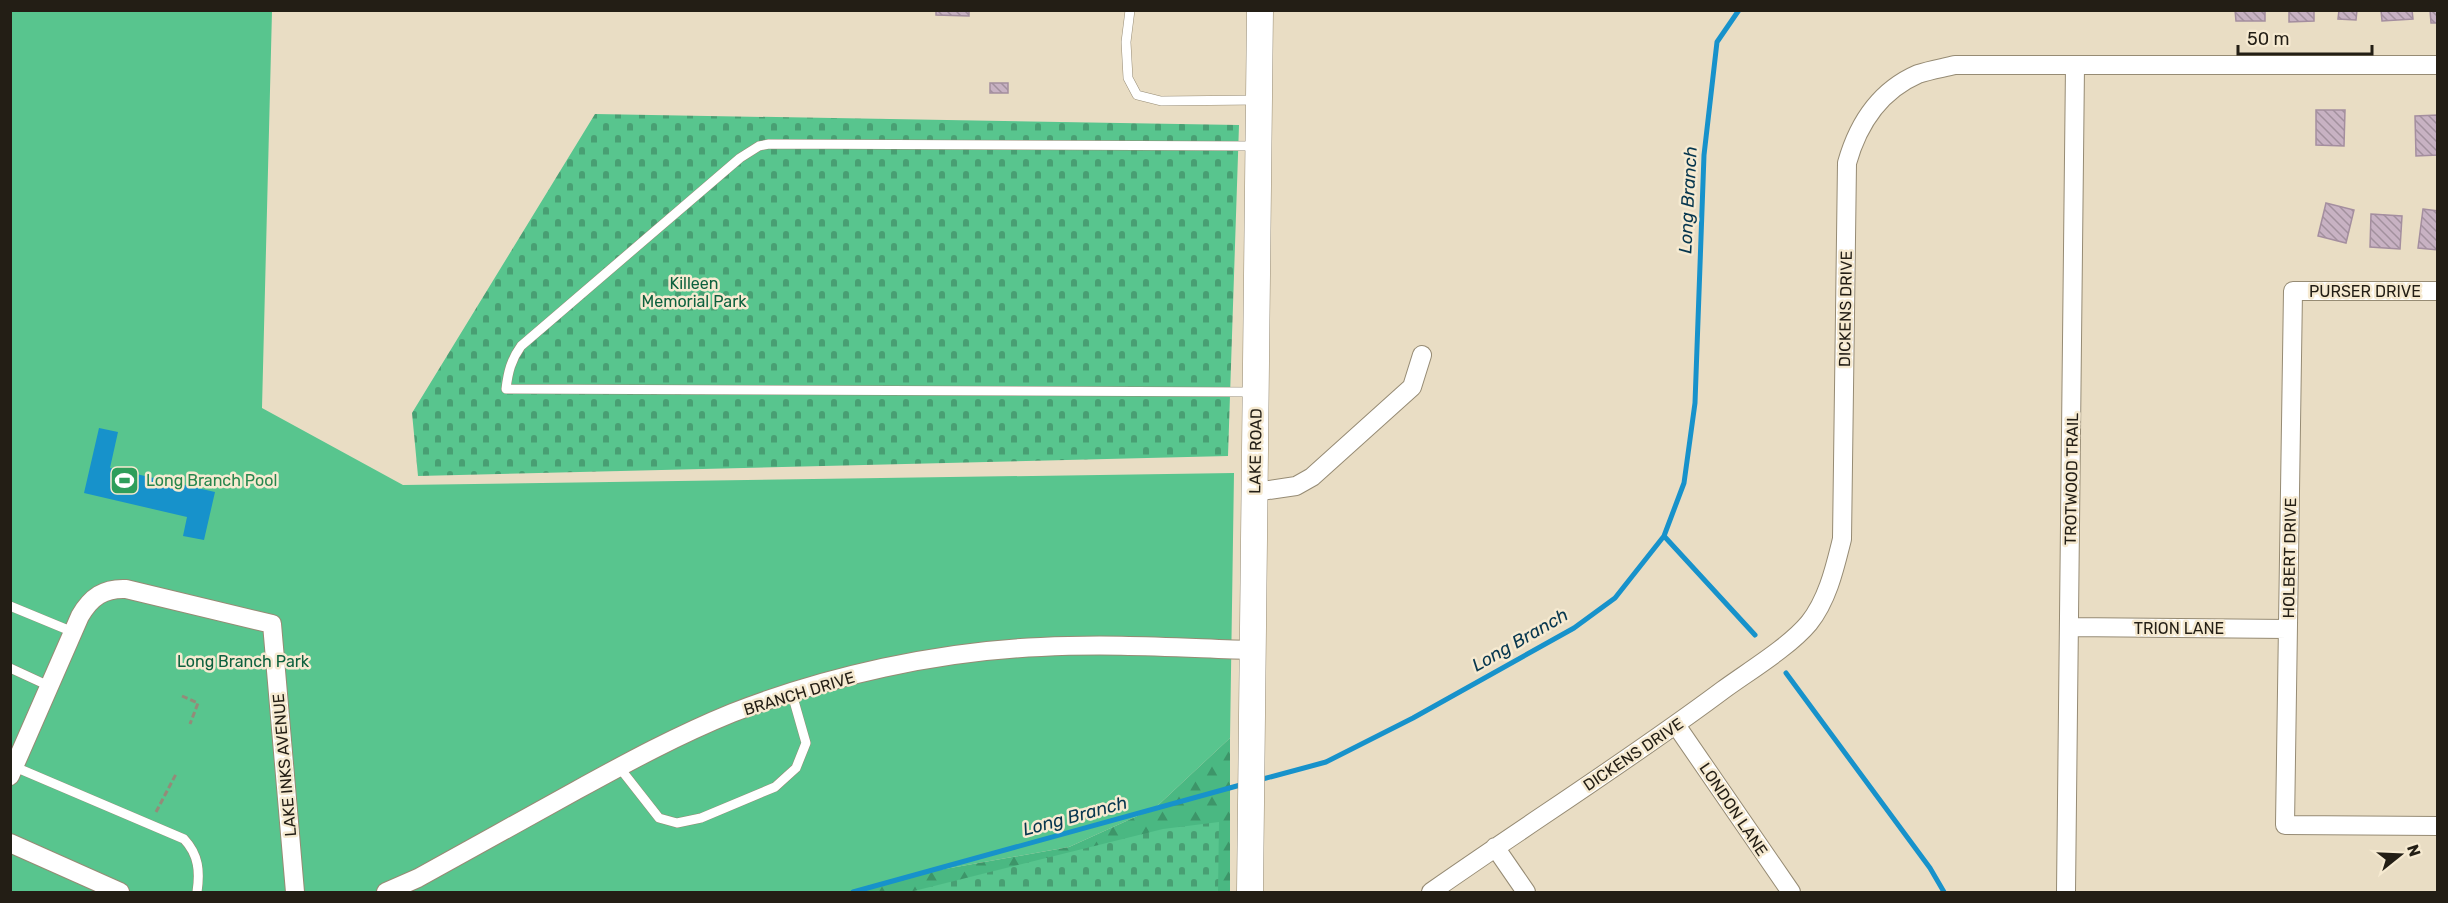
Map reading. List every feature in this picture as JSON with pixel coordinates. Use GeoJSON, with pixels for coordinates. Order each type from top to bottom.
{"type":"FeatureCollection","features":[{"type":"Feature","properties":{"kind":"street","name":"LAKE ROAD"},"geometry":{"type":"LineString","coordinates":[[1250,892],[1255,650],[1260,10]]}},
{"type":"Feature","properties":{"kind":"street","name":"DICKENS DRIVE"},"geometry":{"type":"LineString","coordinates":[[1431,892],[1676,725],[1787,643],[1809,623],[1821,604],[1835,570],[1842,539],[1846,163],[1853,140],[1868,114],[1887,92],[1919,74],[1955,65],[2438,65]]}},
{"type":"Feature","properties":{"kind":"street","name":"TROTWOOD TRAIL"},"geometry":{"type":"LineString","coordinates":[[2066,892],[2075,66]]}},
{"type":"Feature","properties":{"kind":"street","name":"PURSER DRIVE"},"geometry":{"type":"LineString","coordinates":[[2293,291],[2438,291]]}},
{"type":"Feature","properties":{"kind":"street","name":"HOLBERT DRIVE"},"geometry":{"type":"LineString","coordinates":[[2293,291],[2285,825],[2438,826]]}},
{"type":"Feature","properties":{"kind":"street"},"geometry":{"type":"LineString","coordinates":[[1255,492],[1296,486],[1312,477],[1412,387],[1422,356]]}},
{"type":"Feature","properties":{"kind":"street","name":"LAKE INKS AVENUE"},"geometry":{"type":"LineString","coordinates":[[13,772],[73,632],[89,600],[101,593],[126,589],[272,624],[295,892]]}},
{"type":"Feature","properties":{"kind":"street","name":"TRION LANE"},"geometry":{"type":"LineString","coordinates":[[2069,627],[2288,629]]}},
{"type":"Feature","properties":{"kind":"street","name":"BRANCH DRIVE"},"geometry":{"type":"LineString","coordinates":[[386,892],[418,878],[619,767],[697,728],[733,713],[792,694],[890,666],[992,650],[1089,645],[1255,650]]}},
{"type":"Feature","properties":{"kind":"street","name":"LONDON LANE"},"geometry":{"type":"LineString","coordinates":[[1676,725],[1791,892]]}},
{"type":"Feature","properties":{"kind":"street"},"geometry":{"type":"LineString","coordinates":[[10,843],[120,892]]}},
{"type":"Feature","properties":{"kind":"street"},"geometry":{"type":"LineString","coordinates":[[1495,848],[1526,892]]}},
{"type":"Feature","properties":{"kind":"lane"},"geometry":{"type":"LineString","coordinates":[[1130,10],[1126,42],[1128,78],[1137,95],[1161,101],[1258,100]]}},
{"type":"Feature","properties":{"kind":"lane"},"geometry":{"type":"LineString","coordinates":[[1256,392],[506,389],[513,357],[522,346],[740,158],[759,146],[769,144],[1260,147]]}},
{"type":"Feature","properties":{"kind":"lane"},"geometry":{"type":"LineString","coordinates":[[10,606],[73,632]]}},
{"type":"Feature","properties":{"kind":"lane"},"geometry":{"type":"LineString","coordinates":[[10,668],[49,686]]}},
{"type":"Feature","properties":{"kind":"lane"},"geometry":{"type":"LineString","coordinates":[[619,767],[659,818],[677,823],[701,818],[775,787],[796,768],[806,743],[792,694]]}},
{"type":"Feature","properties":{"kind":"lane"},"geometry":{"type":"LineString","coordinates":[[13,772],[184,839],[194,849],[200,873],[197,892]]}},
{"type":"Feature","properties":{"kind":"path"},"geometry":{"type":"LineString","coordinates":[[182,696],[198,703],[190,724]]}},
{"type":"Feature","properties":{"kind":"path"},"geometry":{"type":"LineString","coordinates":[[150,825],[176,774]]}},
{"type":"Feature","properties":{"kind":"green space","name":"Long Branch Park"},"geometry":{"type":"Polygon","coordinates":[[[10,11],[272,11],[262,408],[403,485],[1234,473],[1230,738],[1155,808],[1069,847],[939,870],[857,892],[11,892],[10,11]]]}},
{"type":"Feature","properties":{"kind":"green space","name":"Killeen Memorial Park"},"geometry":{"type":"Polygon","coordinates":[[[595,114],[1239,125],[1228,456],[418,476],[412,413],[595,114]]]}},
{"type":"Feature","properties":{"kind":"green space"},"geometry":{"type":"Polygon","coordinates":[[[1230,738],[1230,892],[857,892],[939,870],[1069,847],[1155,808],[1230,738]]]}},
{"type":"Feature","properties":{"kind":"green space"},"geometry":{"type":"Polygon","coordinates":[[[1219,822],[1218,892],[910,892],[1163,829],[1219,822]]]}},
{"type":"Feature","properties":{"kind":"water","name":"Long Branch Pool"},"geometry":{"type":"Polygon","coordinates":[[[99,428],[118,432],[110,468],[215,492],[204,540],[183,536],[187,517],[84,493],[99,428]]]}},
{"type":"Feature","properties":{"kind":"building"},"geometry":{"type":"Polygon","coordinates":[[[936,10],[969,10],[969,16],[936,15],[936,10]]]}},
{"type":"Feature","properties":{"kind":"building"},"geometry":{"type":"Polygon","coordinates":[[[2235,10],[2265,10],[2265,21],[2236,21],[2235,10]]]}},
{"type":"Feature","properties":{"kind":"building"},"geometry":{"type":"Polygon","coordinates":[[[2289,10],[2314,10],[2314,21],[2289,22],[2289,10]]]}},
{"type":"Feature","properties":{"kind":"building"},"geometry":{"type":"Polygon","coordinates":[[[2339,10],[2357,10],[2356,20],[2338,19],[2339,10]]]}},
{"type":"Feature","properties":{"kind":"building"},"geometry":{"type":"Polygon","coordinates":[[[2381,10],[2412,10],[2413,19],[2382,21],[2381,10]]]}},
{"type":"Feature","properties":{"kind":"building"},"geometry":{"type":"Polygon","coordinates":[[[2430,10],[2438,10],[2438,23],[2431,23],[2430,10]]]}},
{"type":"Feature","properties":{"kind":"building"},"geometry":{"type":"Polygon","coordinates":[[[990,83],[1008,83],[1008,93],[990,93],[990,83]]]}},
{"type":"Feature","properties":{"kind":"building"},"geometry":{"type":"Polygon","coordinates":[[[2316,110],[2345,110],[2344,146],[2316,145],[2316,110]]]}},
{"type":"Feature","properties":{"kind":"building"},"geometry":{"type":"Polygon","coordinates":[[[2438,115],[2438,155],[2416,156],[2415,116],[2438,115]]]}},
{"type":"Feature","properties":{"kind":"building"},"geometry":{"type":"Polygon","coordinates":[[[2326,203],[2354,210],[2346,243],[2318,236],[2326,203]]]}},
{"type":"Feature","properties":{"kind":"building"},"geometry":{"type":"Polygon","coordinates":[[[2423,209],[2438,211],[2438,250],[2418,248],[2423,209]]]}},
{"type":"Feature","properties":{"kind":"building"},"geometry":{"type":"Polygon","coordinates":[[[2371,214],[2402,216],[2400,249],[2370,247],[2371,214]]]}},
{"type":"Feature","properties":{"kind":"waterway","name":"Long Branch"},"geometry":{"type":"LineString","coordinates":[[1259,780],[1326,762],[1413,718],[1574,628],[1615,598],[1664,536],[1684,483],[1695,403],[1704,155],[1717,42],[1739,10]]}},
{"type":"Feature","properties":{"kind":"waterway"},"geometry":{"type":"LineString","coordinates":[[1664,536],[1755,635]]}},
{"type":"Feature","properties":{"kind":"waterway"},"geometry":{"type":"LineString","coordinates":[[1786,673],[1930,868],[1944,892]]}},
{"type":"Feature","properties":{"kind":"waterway","name":"Long Branch"},"geometry":{"type":"LineString","coordinates":[[853,892],[1244,784]]}},
{"type":"Feature","properties":{"kind":"place","name":"Long Branch Pool"},"geometry":{"type":"Point","coordinates":[125,480]}}]}
